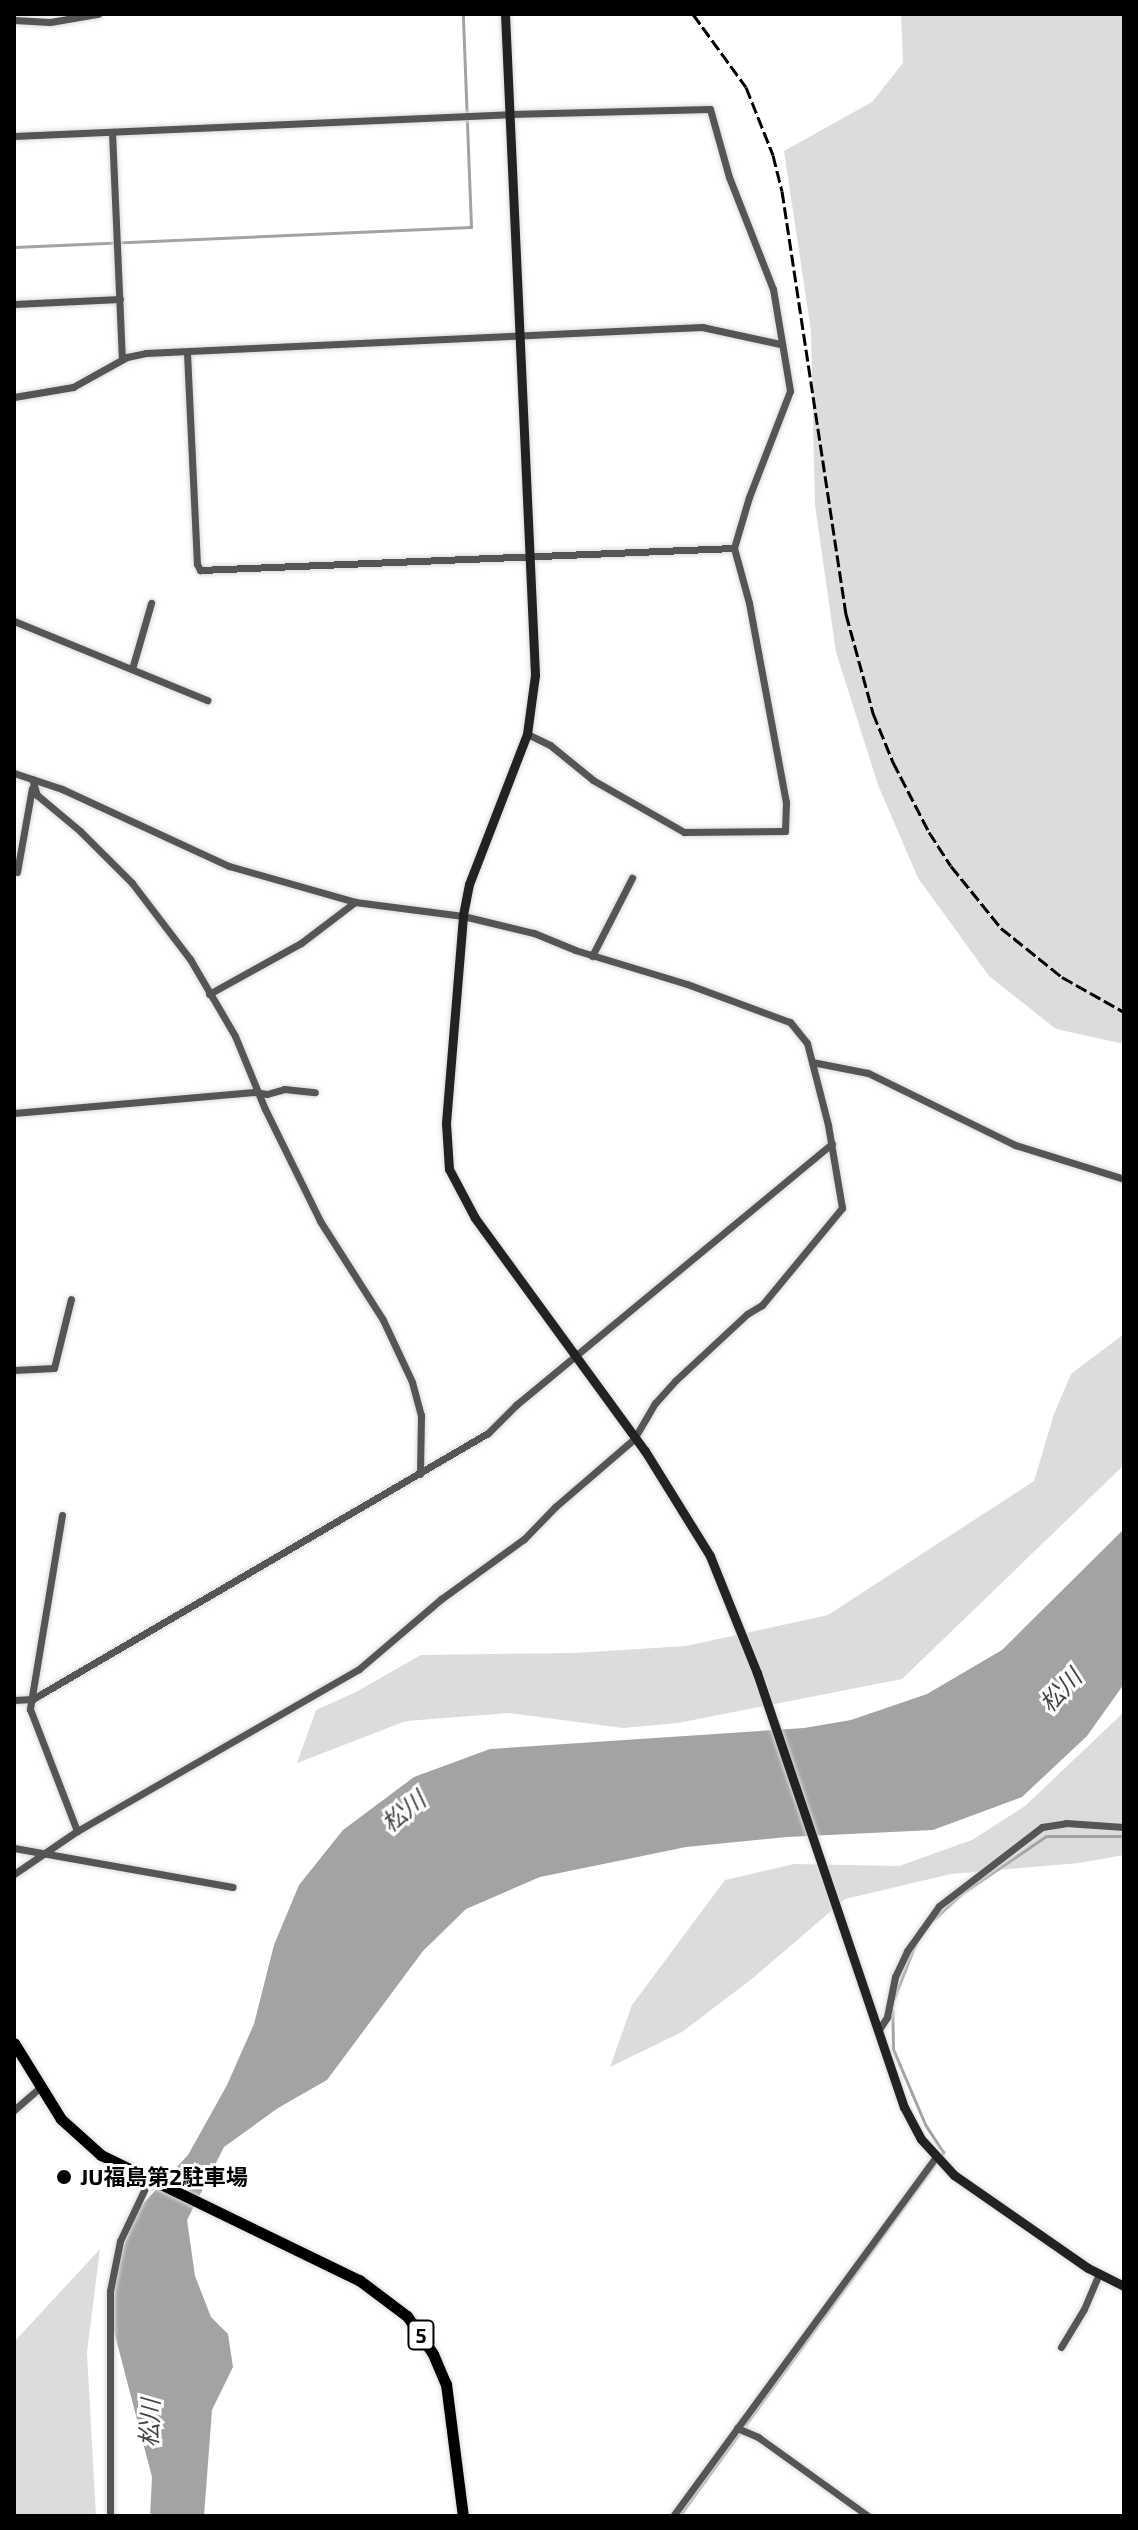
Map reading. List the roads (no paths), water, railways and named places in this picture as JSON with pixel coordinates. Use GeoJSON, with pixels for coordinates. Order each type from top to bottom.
{"type":"FeatureCollection","features":[{"type":"Feature","properties":{"kind":"main road","name":"5"},"geometry":{"type":"LineString","coordinates":[[14,2043],[39,2088],[61,2119],[87,2144],[149,2180],[367,2284],[392,2302],[416,2327],[437,2361],[446,2384],[463,2516]]}},
{"type":"Feature","properties":{"kind":"street"},"geometry":{"type":"LineString","coordinates":[[14,20],[50,22],[98,14]]}},
{"type":"Feature","properties":{"kind":"street"},"geometry":{"type":"LineString","coordinates":[[505,14],[535,675],[527,734],[469,884],[463,916],[446,1123],[449,1169],[475,1218],[635,1438],[710,1556],[736,1615],[904,2107],[935,2158],[954,2175],[1099,2274],[1124,2286]]}},
{"type":"Feature","properties":{"kind":"street"},"geometry":{"type":"LineString","coordinates":[[14,136],[510,114],[710,109],[729,177],[773,289],[790,394],[749,497],[734,548],[749,603],[786,802],[784,832],[684,832],[593,780],[550,745],[527,734]]}},
{"type":"Feature","properties":{"kind":"street"},"geometry":{"type":"LineString","coordinates":[[112,132],[122,359]]}},
{"type":"Feature","properties":{"kind":"street"},"geometry":{"type":"LineString","coordinates":[[14,304],[120,299]]}},
{"type":"Feature","properties":{"kind":"street"},"geometry":{"type":"LineString","coordinates":[[14,397],[73,387],[122,359],[146,353],[713,327],[780,344]]}},
{"type":"Feature","properties":{"kind":"street"},"geometry":{"type":"LineString","coordinates":[[187,353],[199,569],[734,548]]}},
{"type":"Feature","properties":{"kind":"street"},"geometry":{"type":"LineString","coordinates":[[132,669],[151,603]]}},
{"type":"Feature","properties":{"kind":"street"},"geometry":{"type":"LineString","coordinates":[[14,621],[207,700]]}},
{"type":"Feature","properties":{"kind":"street"},"geometry":{"type":"LineString","coordinates":[[14,773],[229,866],[355,902],[463,916],[534,933],[592,956],[687,984],[790,1022],[804,1036],[812,1062],[832,1144],[842,1208],[762,1305],[747,1314],[655,1403],[635,1438],[555,1507],[529,1534],[441,1599],[369,1662],[41,1852],[14,1874]]}},
{"type":"Feature","properties":{"kind":"street"},"geometry":{"type":"LineString","coordinates":[[17,872],[32,782]]}},
{"type":"Feature","properties":{"kind":"street"},"geometry":{"type":"LineString","coordinates":[[32,782],[37,795],[80,831],[132,883],[190,959],[235,1036],[258,1094],[320,1221],[383,1320],[412,1382],[421,1415],[420,1474]]}},
{"type":"Feature","properties":{"kind":"street"},"geometry":{"type":"LineString","coordinates":[[592,956],[632,878]]}},
{"type":"Feature","properties":{"kind":"street"},"geometry":{"type":"LineString","coordinates":[[209,994],[301,943],[355,902]]}},
{"type":"Feature","properties":{"kind":"street"},"geometry":{"type":"LineString","coordinates":[[812,1062],[883,1079],[1015,1145],[1124,1179]]}},
{"type":"Feature","properties":{"kind":"street"},"geometry":{"type":"LineString","coordinates":[[14,1113],[297,1089],[315,1092]]}},
{"type":"Feature","properties":{"kind":"street"},"geometry":{"type":"LineString","coordinates":[[14,1700],[30,1699],[488,1433],[832,1144]]}},
{"type":"Feature","properties":{"kind":"street"},"geometry":{"type":"LineString","coordinates":[[14,1370],[54,1368],[71,1299]]}},
{"type":"Feature","properties":{"kind":"street"},"geometry":{"type":"LineString","coordinates":[[62,1515],[30,1709],[77,1831]]}},
{"type":"Feature","properties":{"kind":"street"},"geometry":{"type":"LineString","coordinates":[[878,2031],[887,2017],[895,1977],[907,1951],[939,1906],[1042,1827],[1066,1823],[1124,1827]]}},
{"type":"Feature","properties":{"kind":"street"},"geometry":{"type":"LineString","coordinates":[[14,1848],[233,1887]]}},
{"type":"Feature","properties":{"kind":"street"},"geometry":{"type":"LineString","coordinates":[[14,2110],[39,2088]]}},
{"type":"Feature","properties":{"kind":"street"},"geometry":{"type":"LineString","coordinates":[[673,2516],[935,2158]]}},
{"type":"Feature","properties":{"kind":"street"},"geometry":{"type":"LineString","coordinates":[[110,2516],[110,2291],[120,2241],[149,2180]]}},
{"type":"Feature","properties":{"kind":"street"},"geometry":{"type":"LineString","coordinates":[[1061,2347],[1080,2317],[1099,2274]]}},
{"type":"Feature","properties":{"kind":"street"},"geometry":{"type":"LineString","coordinates":[[737,2428],[758,2437],[868,2516]]}},
{"type":"Feature","properties":{"kind":"water","name":"松川"},"geometry":{"type":"Polygon","coordinates":[[[1124,1529],[1124,1684],[1087,1736],[1022,1797],[933,1830],[787,1837],[686,1847],[540,1877],[466,1909],[423,1951],[327,2080],[278,2108],[224,2147],[187,2220],[195,2276],[211,2317],[228,2334],[233,2367],[212,2410],[204,2516],[150,2516],[152,2477],[110,2316],[118,2258],[140,2207],[188,2155],[227,2085],[254,2024],[274,1945],[299,1885],[343,1830],[414,1777],[490,1749],[804,1728],[851,1720],[927,1694],[1002,1650],[1124,1529]]]}},
{"type":"Feature","properties":{"kind":"waterway"},"geometry":{"type":"LineString","coordinates":[[14,247],[471,227],[463,14]]}},
{"type":"Feature","properties":{"kind":"waterway"},"geometry":{"type":"LineString","coordinates":[[933,1920],[961,1894],[1046,1836],[1124,1836]]}},
{"type":"Feature","properties":{"kind":"waterway"},"geometry":{"type":"LineString","coordinates":[[894,1998],[916,1942]]}},
{"type":"Feature","properties":{"kind":"waterway"},"geometry":{"type":"LineString","coordinates":[[679,2516],[943,2152],[925,2124],[893,2049],[892,2010]]}},
{"type":"Feature","properties":{"kind":"railway"},"geometry":{"type":"LineString","coordinates":[[693,14],[746,87],[773,155],[782,191],[846,614],[873,713],[893,762],[929,832],[951,866],[1001,928],[1062,977],[1124,1012]]}},
{"type":"Feature","properties":{"kind":"place","name":"JU福島第2駐車場"},"geometry":{"type":"Point","coordinates":[64,2177]}}]}
